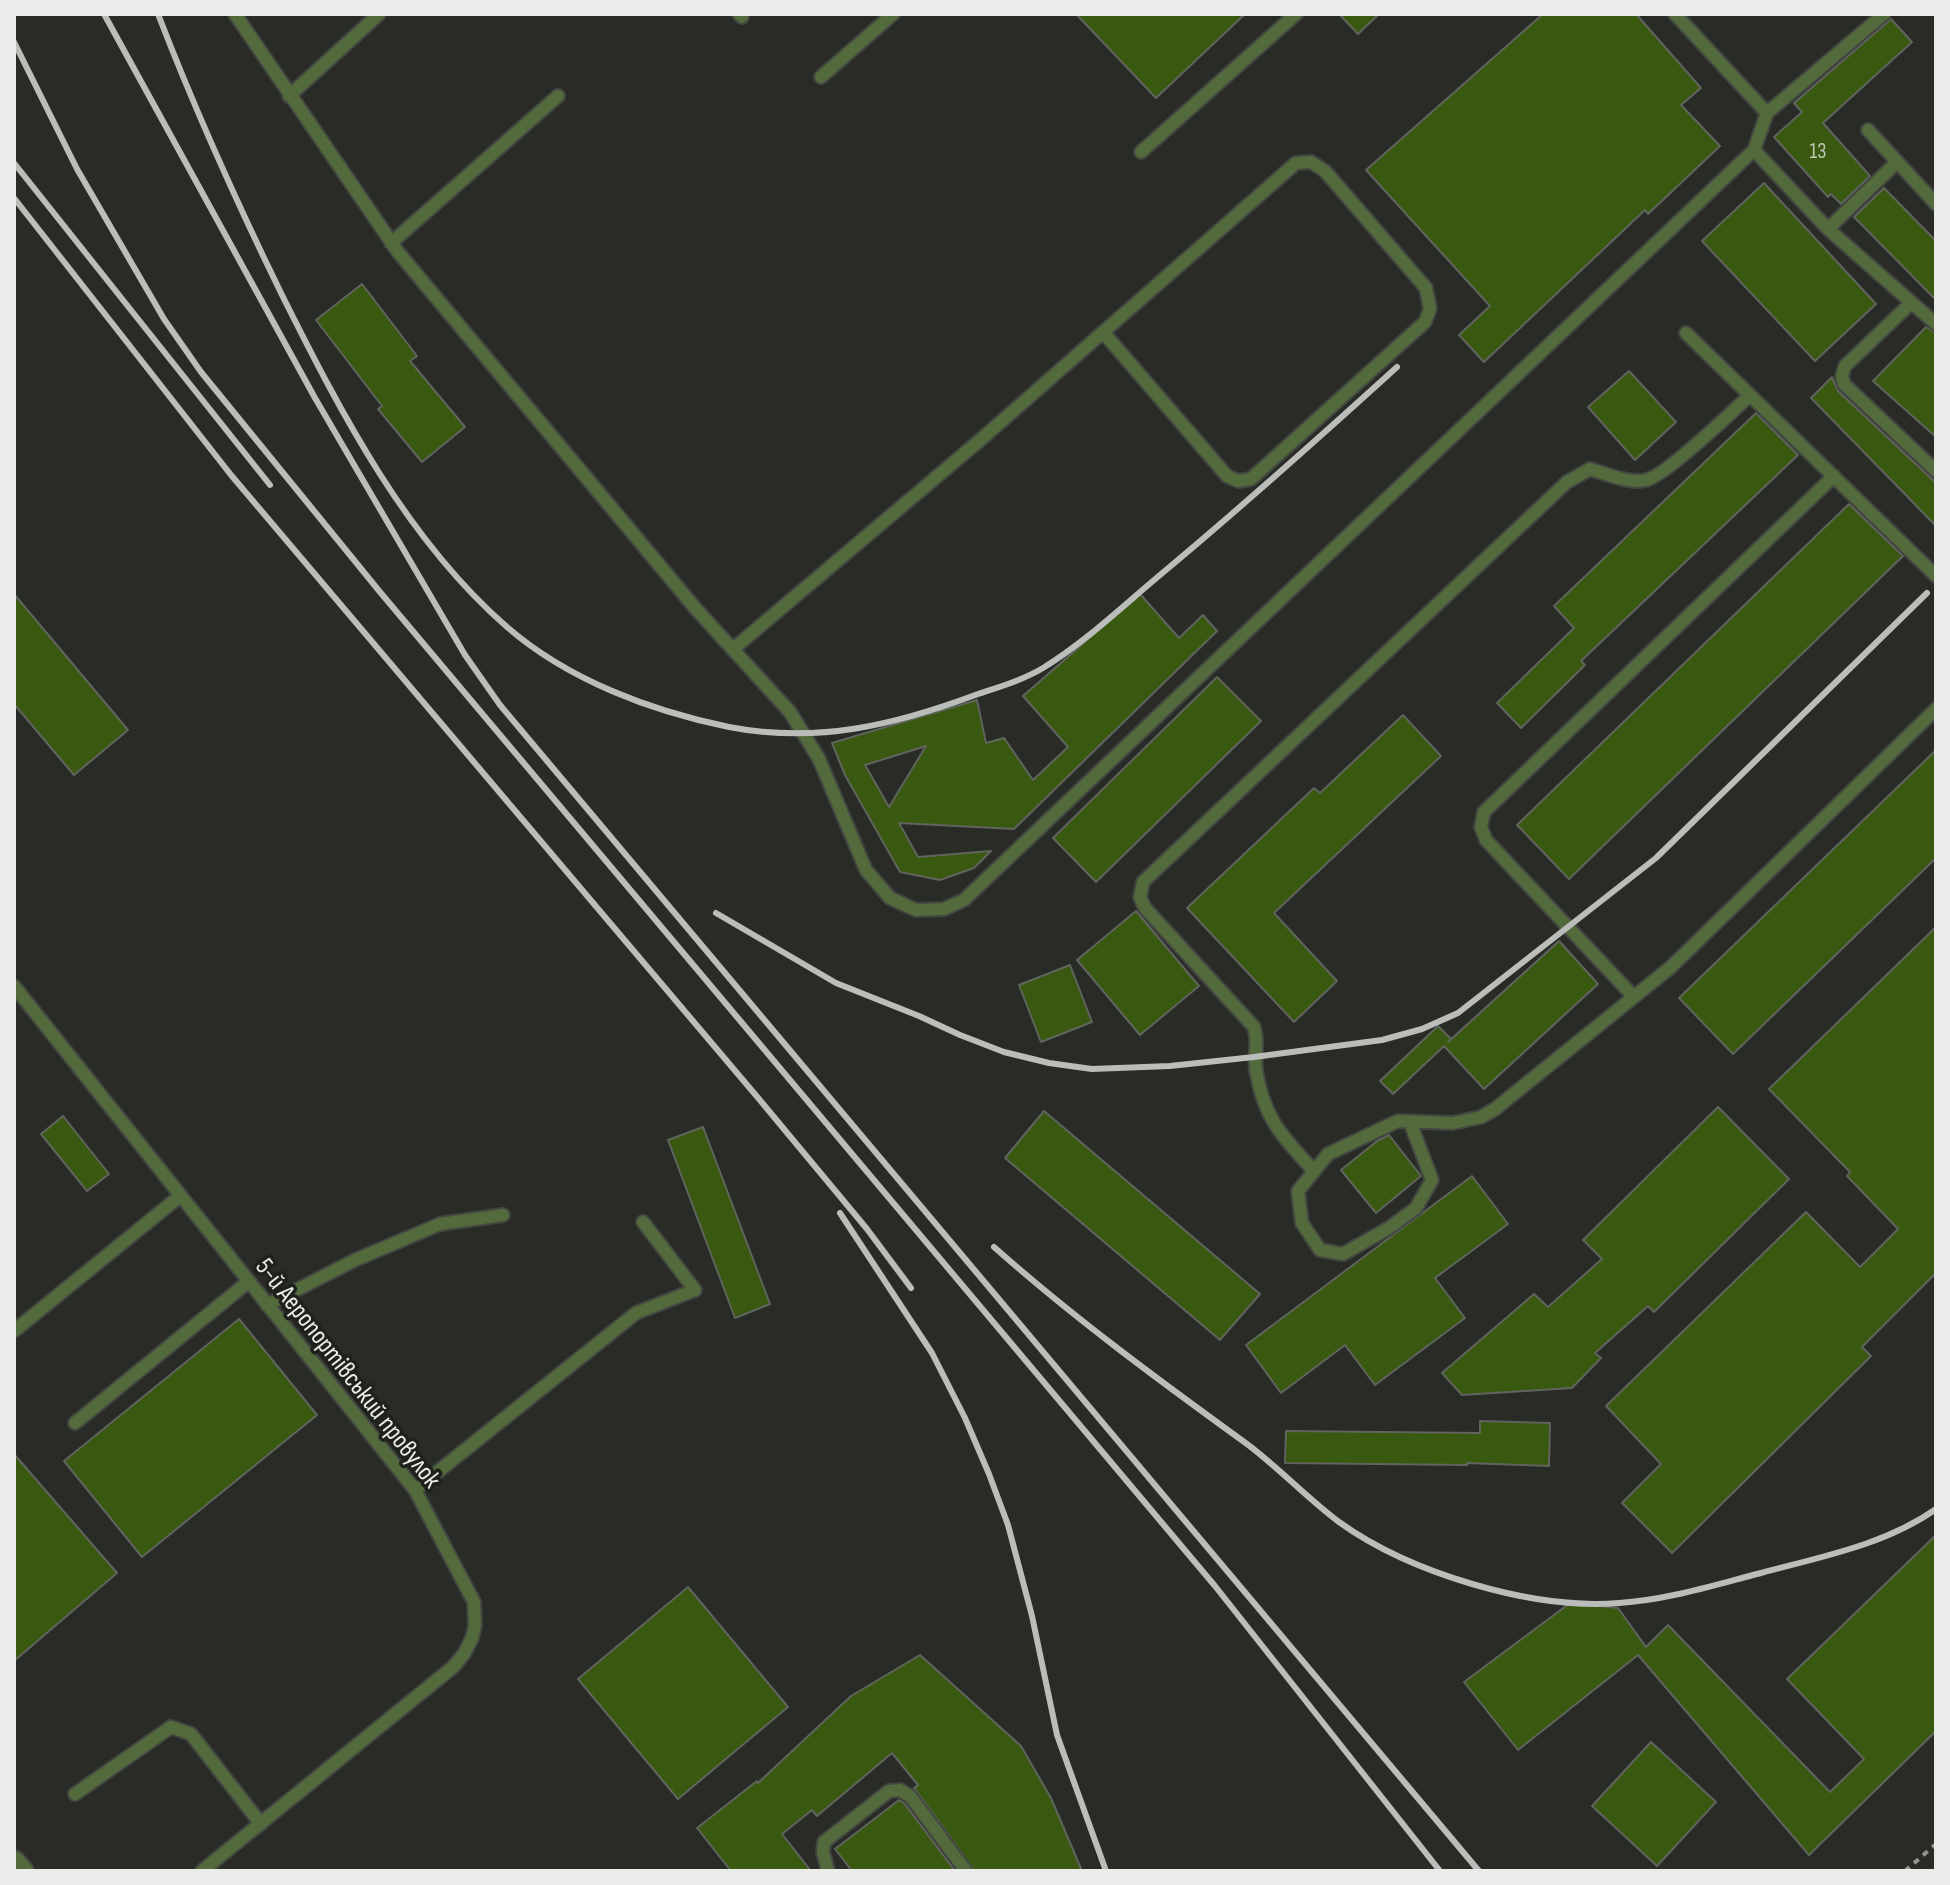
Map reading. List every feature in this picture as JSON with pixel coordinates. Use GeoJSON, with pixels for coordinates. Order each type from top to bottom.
{"type":"FeatureCollection","features":[{"type":"Feature","properties":{"kind":"street"},"geometry":{"type":"LineString","coordinates":[[14,1861],[23,1871]]}},
{"type":"Feature","properties":{"kind":"lane"},"geometry":{"type":"LineString","coordinates":[[235,14],[391,243],[676,585],[790,712],[819,759],[866,870],[890,898],[916,910],[944,909],[964,900],[1754,150],[1767,113],[1884,14]]}},
{"type":"Feature","properties":{"kind":"lane"},"geometry":{"type":"LineString","coordinates":[[289,96],[379,14]]}},
{"type":"Feature","properties":{"kind":"lane"},"geometry":{"type":"LineString","coordinates":[[821,77],[893,14]]}},
{"type":"Feature","properties":{"kind":"lane"},"geometry":{"type":"LineString","coordinates":[[1141,152],[1296,14]]}},
{"type":"Feature","properties":{"kind":"lane"},"geometry":{"type":"LineString","coordinates":[[1675,14],[1767,113]]}},
{"type":"Feature","properties":{"kind":"lane"},"geometry":{"type":"LineString","coordinates":[[391,243],[558,96]]}},
{"type":"Feature","properties":{"kind":"lane"},"geometry":{"type":"LineString","coordinates":[[1868,130],[1936,204]]}},
{"type":"Feature","properties":{"kind":"lane"},"geometry":{"type":"LineString","coordinates":[[1754,150],[1828,229],[1936,324]]}},
{"type":"Feature","properties":{"kind":"lane"},"geometry":{"type":"LineString","coordinates":[[733,649],[979,441],[1103,332],[1296,163],[1311,162],[1325,171],[1426,288],[1430,309],[1425,322],[1251,479],[1238,481],[1227,476],[1103,332]]}},
{"type":"Feature","properties":{"kind":"lane"},"geometry":{"type":"LineString","coordinates":[[1828,229],[1897,162]]}},
{"type":"Feature","properties":{"kind":"lane"},"geometry":{"type":"LineString","coordinates":[[1910,304],[1845,366],[1842,376],[1844,384],[1936,471]]}},
{"type":"Feature","properties":{"kind":"lane"},"geometry":{"type":"LineString","coordinates":[[1686,333],[1936,576]]}},
{"type":"Feature","properties":{"kind":"lane"},"geometry":{"type":"LineString","coordinates":[[1314,1171],[1282,1136],[1261,1099],[1254,1057],[1258,1040],[1254,1027],[1145,908],[1140,897],[1143,882],[1567,482],[1590,469],[1628,480],[1648,480],[1683,455],[1749,396]]}},
{"type":"Feature","properties":{"kind":"lane"},"geometry":{"type":"LineString","coordinates":[[1634,997],[1486,840],[1481,827],[1484,812],[1834,476]]}},
{"type":"Feature","properties":{"kind":"lane"},"geometry":{"type":"LineString","coordinates":[[1410,1122],[1432,1180],[1416,1208],[1389,1228],[1343,1254],[1320,1250],[1302,1223],[1298,1191],[1328,1154],[1398,1121],[1453,1123],[1481,1117],[1495,1109],[1671,967],[1936,709]]}},
{"type":"Feature","properties":{"kind":"lane","name":"5-й Аеропортівський провулок"},"geometry":{"type":"LineString","coordinates":[[14,986],[415,1490],[474,1602],[475,1626],[468,1646],[453,1667],[202,1871]]}},
{"type":"Feature","properties":{"kind":"lane"},"geometry":{"type":"LineString","coordinates":[[14,1331],[180,1196]]}},
{"type":"Feature","properties":{"kind":"lane"},"geometry":{"type":"LineString","coordinates":[[267,1305],[355,1260],[440,1224],[503,1215]]}},
{"type":"Feature","properties":{"kind":"lane"},"geometry":{"type":"LineString","coordinates":[[415,1490],[636,1313],[695,1290],[643,1222]]}},
{"type":"Feature","properties":{"kind":"lane"},"geometry":{"type":"LineString","coordinates":[[75,1423],[248,1282]]}},
{"type":"Feature","properties":{"kind":"lane"},"geometry":{"type":"LineString","coordinates":[[75,1794],[171,1727],[191,1734],[261,1824]]}},
{"type":"Feature","properties":{"kind":"lane"},"geometry":{"type":"LineString","coordinates":[[828,1871],[824,1842],[889,1791],[900,1790],[910,1796],[966,1871]]}},
{"type":"Feature","properties":{"kind":"path"},"geometry":{"type":"LineString","coordinates":[[1905,1871],[1936,1844]]}},
{"type":"Feature","properties":{"kind":"building"},"geometry":{"type":"Polygon","coordinates":[[[1076,14],[1245,14],[1156,98],[1076,14]]]}},
{"type":"Feature","properties":{"kind":"building"},"geometry":{"type":"Polygon","coordinates":[[[1339,14],[1379,14],[1358,34],[1339,14]]]}},
{"type":"Feature","properties":{"kind":"building"},"geometry":{"type":"Polygon","coordinates":[[[1543,14],[1636,14],[1701,88],[1681,105],[1720,146],[1648,214],[1645,210],[1484,362],[1459,335],[1490,306],[1366,170],[1543,14]]]}},
{"type":"Feature","properties":{"kind":"building"},"geometry":{"type":"Polygon","coordinates":[[[1891,19],[1912,42],[1823,123],[1870,176],[1841,204],[1831,194],[1828,197],[1774,137],[1802,112],[1794,103],[1891,19]]]}},
{"type":"Feature","properties":{"kind":"building"},"geometry":{"type":"Polygon","coordinates":[[[1764,183],[1876,304],[1815,361],[1702,241],[1764,183]]]}},
{"type":"Feature","properties":{"kind":"building"},"geometry":{"type":"Polygon","coordinates":[[[1884,188],[1936,241],[1936,300],[1854,217],[1884,188]]]}},
{"type":"Feature","properties":{"kind":"building"},"geometry":{"type":"Polygon","coordinates":[[[362,284],[417,356],[410,361],[465,427],[422,462],[378,409],[382,406],[316,320],[362,284]]]}},
{"type":"Feature","properties":{"kind":"building"},"geometry":{"type":"Polygon","coordinates":[[[1926,327],[1936,333],[1936,437],[1873,381],[1926,327]]]}},
{"type":"Feature","properties":{"kind":"building"},"geometry":{"type":"Polygon","coordinates":[[[1629,371],[1676,422],[1635,460],[1588,407],[1629,371]]]}},
{"type":"Feature","properties":{"kind":"building"},"geometry":{"type":"Polygon","coordinates":[[[1832,377],[1838,391],[1936,483],[1936,526],[1811,398],[1832,377]]]}},
{"type":"Feature","properties":{"kind":"building"},"geometry":{"type":"Polygon","coordinates":[[[1756,413],[1798,455],[1581,661],[1585,665],[1521,728],[1497,703],[1574,628],[1554,606],[1756,413]]]}},
{"type":"Feature","properties":{"kind":"building"},"geometry":{"type":"Polygon","coordinates":[[[1849,504],[1903,556],[1569,879],[1517,825],[1849,504]]]}},
{"type":"Feature","properties":{"kind":"building"},"geometry":{"type":"Polygon","coordinates":[[[14,594],[128,730],[74,775],[14,704],[14,594]]]}},
{"type":"Feature","properties":{"kind":"building"},"geometry":{"type":"Polygon","coordinates":[[[1140,594],[1179,638],[1203,615],[1217,631],[1014,829],[899,823],[918,857],[991,851],[974,868],[940,880],[900,872],[845,775],[832,743],[977,700],[986,743],[1004,738],[1033,780],[1068,747],[1023,696],[1140,594]],[[926,746],[865,765],[889,807],[926,746]]]}},
{"type":"Feature","properties":{"kind":"building"},"geometry":{"type":"Polygon","coordinates":[[[1217,677],[1261,721],[1096,882],[1053,838],[1217,677]]]}},
{"type":"Feature","properties":{"kind":"building"},"geometry":{"type":"Polygon","coordinates":[[[1403,715],[1441,756],[1274,913],[1337,981],[1294,1022],[1187,908],[1314,788],[1320,793],[1403,715]]]}},
{"type":"Feature","properties":{"kind":"building"},"geometry":{"type":"Polygon","coordinates":[[[1936,750],[1936,858],[1733,1054],[1679,998],[1936,750]]]}},
{"type":"Feature","properties":{"kind":"building"},"geometry":{"type":"Polygon","coordinates":[[[1136,911],[1199,986],[1140,1035],[1077,960],[1136,911]]]}},
{"type":"Feature","properties":{"kind":"building"},"geometry":{"type":"Polygon","coordinates":[[[1936,927],[1936,1273],[1862,1347],[1871,1356],[1672,1553],[1622,1503],[1661,1464],[1606,1406],[1806,1212],[1860,1267],[1898,1229],[1847,1176],[1850,1172],[1769,1089],[1936,927]]]}},
{"type":"Feature","properties":{"kind":"building"},"geometry":{"type":"Polygon","coordinates":[[[1559,941],[1598,984],[1484,1089],[1444,1046],[1393,1094],[1380,1081],[1438,1026],[1451,1039],[1448,1042],[1559,941]]]}},
{"type":"Feature","properties":{"kind":"building"},"geometry":{"type":"Polygon","coordinates":[[[1070,965],[1092,1022],[1041,1042],[1019,985],[1070,965]]]}},
{"type":"Feature","properties":{"kind":"building"},"geometry":{"type":"Polygon","coordinates":[[[1718,1107],[1789,1179],[1654,1312],[1648,1306],[1595,1353],[1601,1358],[1572,1388],[1462,1395],[1442,1373],[1534,1294],[1548,1307],[1602,1259],[1583,1240],[1718,1107]]]}},
{"type":"Feature","properties":{"kind":"building"},"geometry":{"type":"Polygon","coordinates":[[[1044,1111],[1260,1294],[1220,1340],[1005,1158],[1044,1111]]]}},
{"type":"Feature","properties":{"kind":"building"},"geometry":{"type":"Polygon","coordinates":[[[63,1116],[109,1174],[87,1191],[41,1134],[63,1116]]]}},
{"type":"Feature","properties":{"kind":"building"},"geometry":{"type":"Polygon","coordinates":[[[703,1127],[770,1304],[735,1318],[668,1140],[703,1127]]]}},
{"type":"Feature","properties":{"kind":"building"},"geometry":{"type":"Polygon","coordinates":[[[1389,1135],[1421,1176],[1376,1213],[1341,1170],[1389,1135]]]}},
{"type":"Feature","properties":{"kind":"building"},"geometry":{"type":"Polygon","coordinates":[[[1472,1176],[1508,1224],[1435,1278],[1465,1318],[1375,1385],[1345,1345],[1281,1393],[1246,1345],[1472,1176]]]}},
{"type":"Feature","properties":{"kind":"building"},"geometry":{"type":"Polygon","coordinates":[[[239,1319],[317,1415],[142,1557],[64,1461],[239,1319]]]}},
{"type":"Feature","properties":{"kind":"building"},"geometry":{"type":"Polygon","coordinates":[[[1480,1421],[1550,1423],[1549,1466],[1285,1463],[1286,1431],[1480,1433],[1480,1421]]]}},
{"type":"Feature","properties":{"kind":"building"},"geometry":{"type":"Polygon","coordinates":[[[14,1454],[117,1573],[14,1661],[14,1454]]]}},
{"type":"Feature","properties":{"kind":"building"},"geometry":{"type":"Polygon","coordinates":[[[1936,1535],[1936,1731],[1809,1855],[1638,1655],[1518,1750],[1464,1682],[1570,1603],[1618,1608],[1646,1647],[1668,1625],[1830,1792],[1864,1759],[1787,1679],[1936,1535]]]}},
{"type":"Feature","properties":{"kind":"building"},"geometry":{"type":"Polygon","coordinates":[[[688,1587],[788,1707],[678,1799],[578,1679],[688,1587]]]}},
{"type":"Feature","properties":{"kind":"building"},"geometry":{"type":"Polygon","coordinates":[[[920,1655],[1021,1746],[1051,1798],[1082,1871],[975,1871],[914,1788],[918,1785],[892,1753],[817,1816],[812,1810],[782,1834],[811,1871],[731,1871],[697,1828],[758,1783],[851,1696],[920,1655]]]}},
{"type":"Feature","properties":{"kind":"building"},"geometry":{"type":"Polygon","coordinates":[[[1651,1742],[1716,1802],[1657,1866],[1592,1806],[1651,1742]]]}},
{"type":"Feature","properties":{"kind":"building"},"geometry":{"type":"Polygon","coordinates":[[[899,1800],[955,1871],[852,1871],[835,1849],[899,1800]]]}},
{"type":"Feature","properties":{"kind":"railway"},"geometry":{"type":"LineString","coordinates":[[104,14],[315,398],[465,655],[500,705],[1479,1871]]}},
{"type":"Feature","properties":{"kind":"railway"},"geometry":{"type":"LineString","coordinates":[[158,14],[217,156],[282,295],[352,429],[407,514],[471,592],[531,646],[583,678],[670,712],[762,732],[825,732],[917,715],[1027,676],[1075,646],[1106,621],[1397,367]]}},
{"type":"Feature","properties":{"kind":"railway"},"geometry":{"type":"LineString","coordinates":[[14,42],[77,169],[164,319],[201,372],[380,592],[1215,1586],[1440,1871]]}},
{"type":"Feature","properties":{"kind":"railway"},"geometry":{"type":"LineString","coordinates":[[14,163],[270,485]]}},
{"type":"Feature","properties":{"kind":"railway"},"geometry":{"type":"LineString","coordinates":[[14,198],[231,475],[759,1099],[867,1229],[911,1288]]}},
{"type":"Feature","properties":{"kind":"railway"},"geometry":{"type":"LineString","coordinates":[[716,913],[836,983],[1004,1052],[1049,1063],[1092,1069],[1170,1066],[1382,1040],[1422,1029],[1458,1013],[1656,858],[1927,593]]}},
{"type":"Feature","properties":{"kind":"railway"},"geometry":{"type":"LineString","coordinates":[[840,1213],[932,1353],[989,1474],[1008,1525],[1032,1616],[1057,1735],[1106,1871]]}},
{"type":"Feature","properties":{"kind":"railway"},"geometry":{"type":"LineString","coordinates":[[994,1247],[1086,1324],[1259,1453],[1339,1522],[1400,1557],[1473,1584],[1511,1594],[1585,1604],[1655,1599],[1874,1541],[1936,1509]]}}]}
